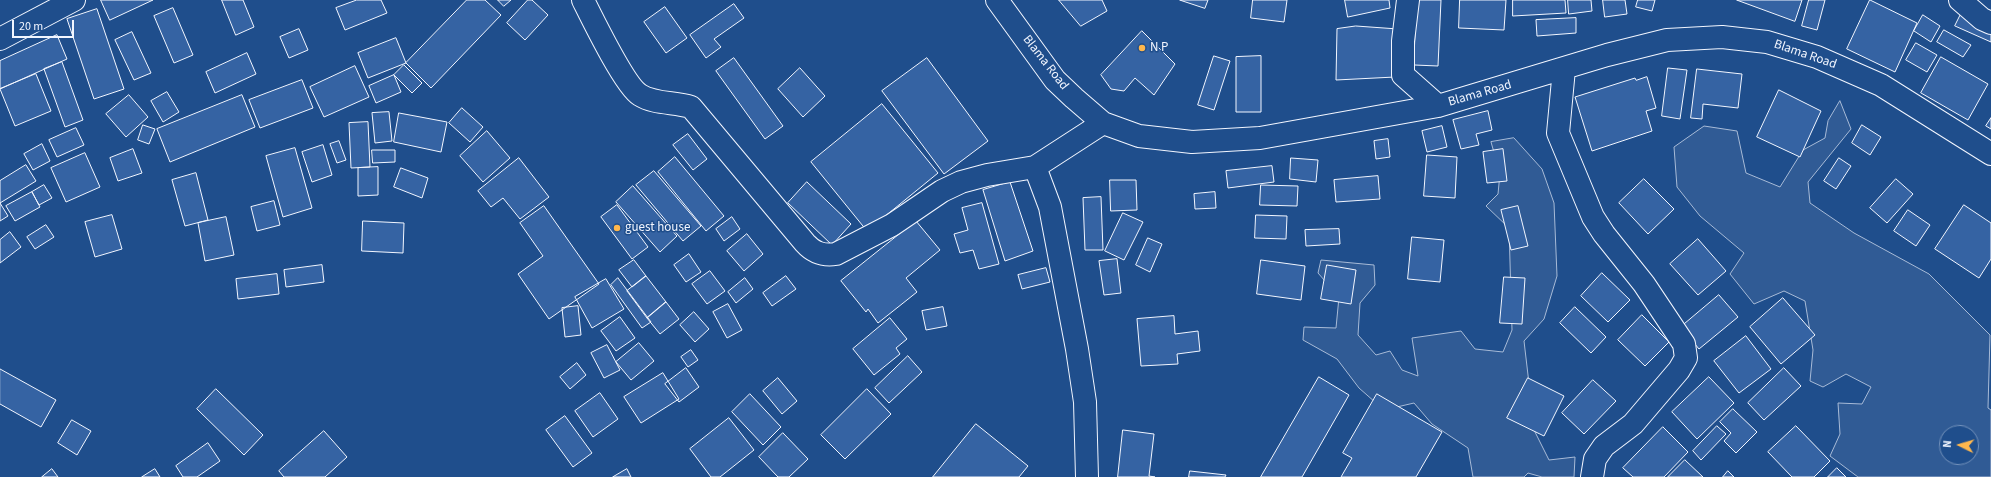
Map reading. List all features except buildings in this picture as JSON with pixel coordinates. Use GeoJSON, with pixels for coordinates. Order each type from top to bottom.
{"type":"FeatureCollection","features":[{"type":"Feature","properties":{"kind":"street"},"geometry":{"type":"LineString","coordinates":[[0,39],[74,0]]}},
{"type":"Feature","properties":{"kind":"street"},"geometry":{"type":"LineString","coordinates":[[583,0],[598,31],[630,84],[639,95],[652,100],[680,103],[691,107],[805,243],[818,253],[828,255],[836,254],[892,225],[942,191],[961,182],[987,175],[1035,167],[1103,123]]}},
{"type":"Feature","properties":{"kind":"street","name":"Blama Road"},"geometry":{"type":"LineString","coordinates":[[997,0],[1055,80],[1103,123],[1139,136],[1192,142],[1260,138],[1438,106],[1607,55],[1667,40],[1722,36],[1767,42],[1816,57],[1881,85],[1991,154]]}},
{"type":"Feature","properties":{"kind":"street"},"geometry":{"type":"LineString","coordinates":[[1408,0],[1403,41],[1403,75],[1438,106]]}},
{"type":"Feature","properties":{"kind":"street"},"geometry":{"type":"LineString","coordinates":[[1960,0],[1987,14]]}},
{"type":"Feature","properties":{"kind":"street"},"geometry":{"type":"LineString","coordinates":[[1564,69],[1558,133],[1593,216],[1604,234],[1644,284],[1684,344],[1686,358],[1679,370],[1634,424],[1604,446],[1596,459],[1592,477]]}},
{"type":"Feature","properties":{"kind":"street"},"geometry":{"type":"LineString","coordinates":[[1035,167],[1050,207],[1077,349],[1085,402],[1088,477]]}},
{"type":"Feature","properties":{"kind":"shaded area"},"geometry":{"type":"Polygon","coordinates":[[[1840,101],[1851,129],[1808,182],[1810,203],[1854,233],[1929,274],[1990,335],[1988,408],[1991,410],[1991,477],[1858,477],[1830,456],[1840,434],[1838,403],[1862,404],[1871,387],[1846,374],[1823,387],[1810,381],[1813,350],[1805,301],[1784,291],[1754,304],[1730,274],[1744,253],[1700,216],[1677,187],[1674,147],[1704,126],[1737,131],[1746,173],[1780,187],[1803,150],[1825,138],[1828,121],[1840,101]]]}},
{"type":"Feature","properties":{"kind":"shaded area"},"geometry":{"type":"Polygon","coordinates":[[[1514,138],[1542,169],[1554,203],[1557,276],[1544,319],[1524,341],[1530,392],[1528,418],[1549,460],[1575,457],[1574,477],[1542,477],[1528,473],[1524,477],[1473,477],[1468,448],[1432,424],[1414,403],[1384,410],[1359,388],[1337,359],[1303,340],[1304,327],[1336,328],[1339,297],[1318,273],[1321,260],[1374,265],[1375,285],[1360,303],[1358,335],[1376,355],[1390,351],[1402,370],[1418,376],[1412,338],[1461,331],[1475,349],[1503,352],[1512,330],[1509,228],[1486,206],[1498,194],[1500,173],[1491,142],[1514,138]]]}},
{"type":"Feature","properties":{"kind":"place","name":"N P"},"geometry":{"type":"Point","coordinates":[1142,48]}},
{"type":"Feature","properties":{"kind":"place","name":"guest house"},"geometry":{"type":"Point","coordinates":[617,228]}}]}
